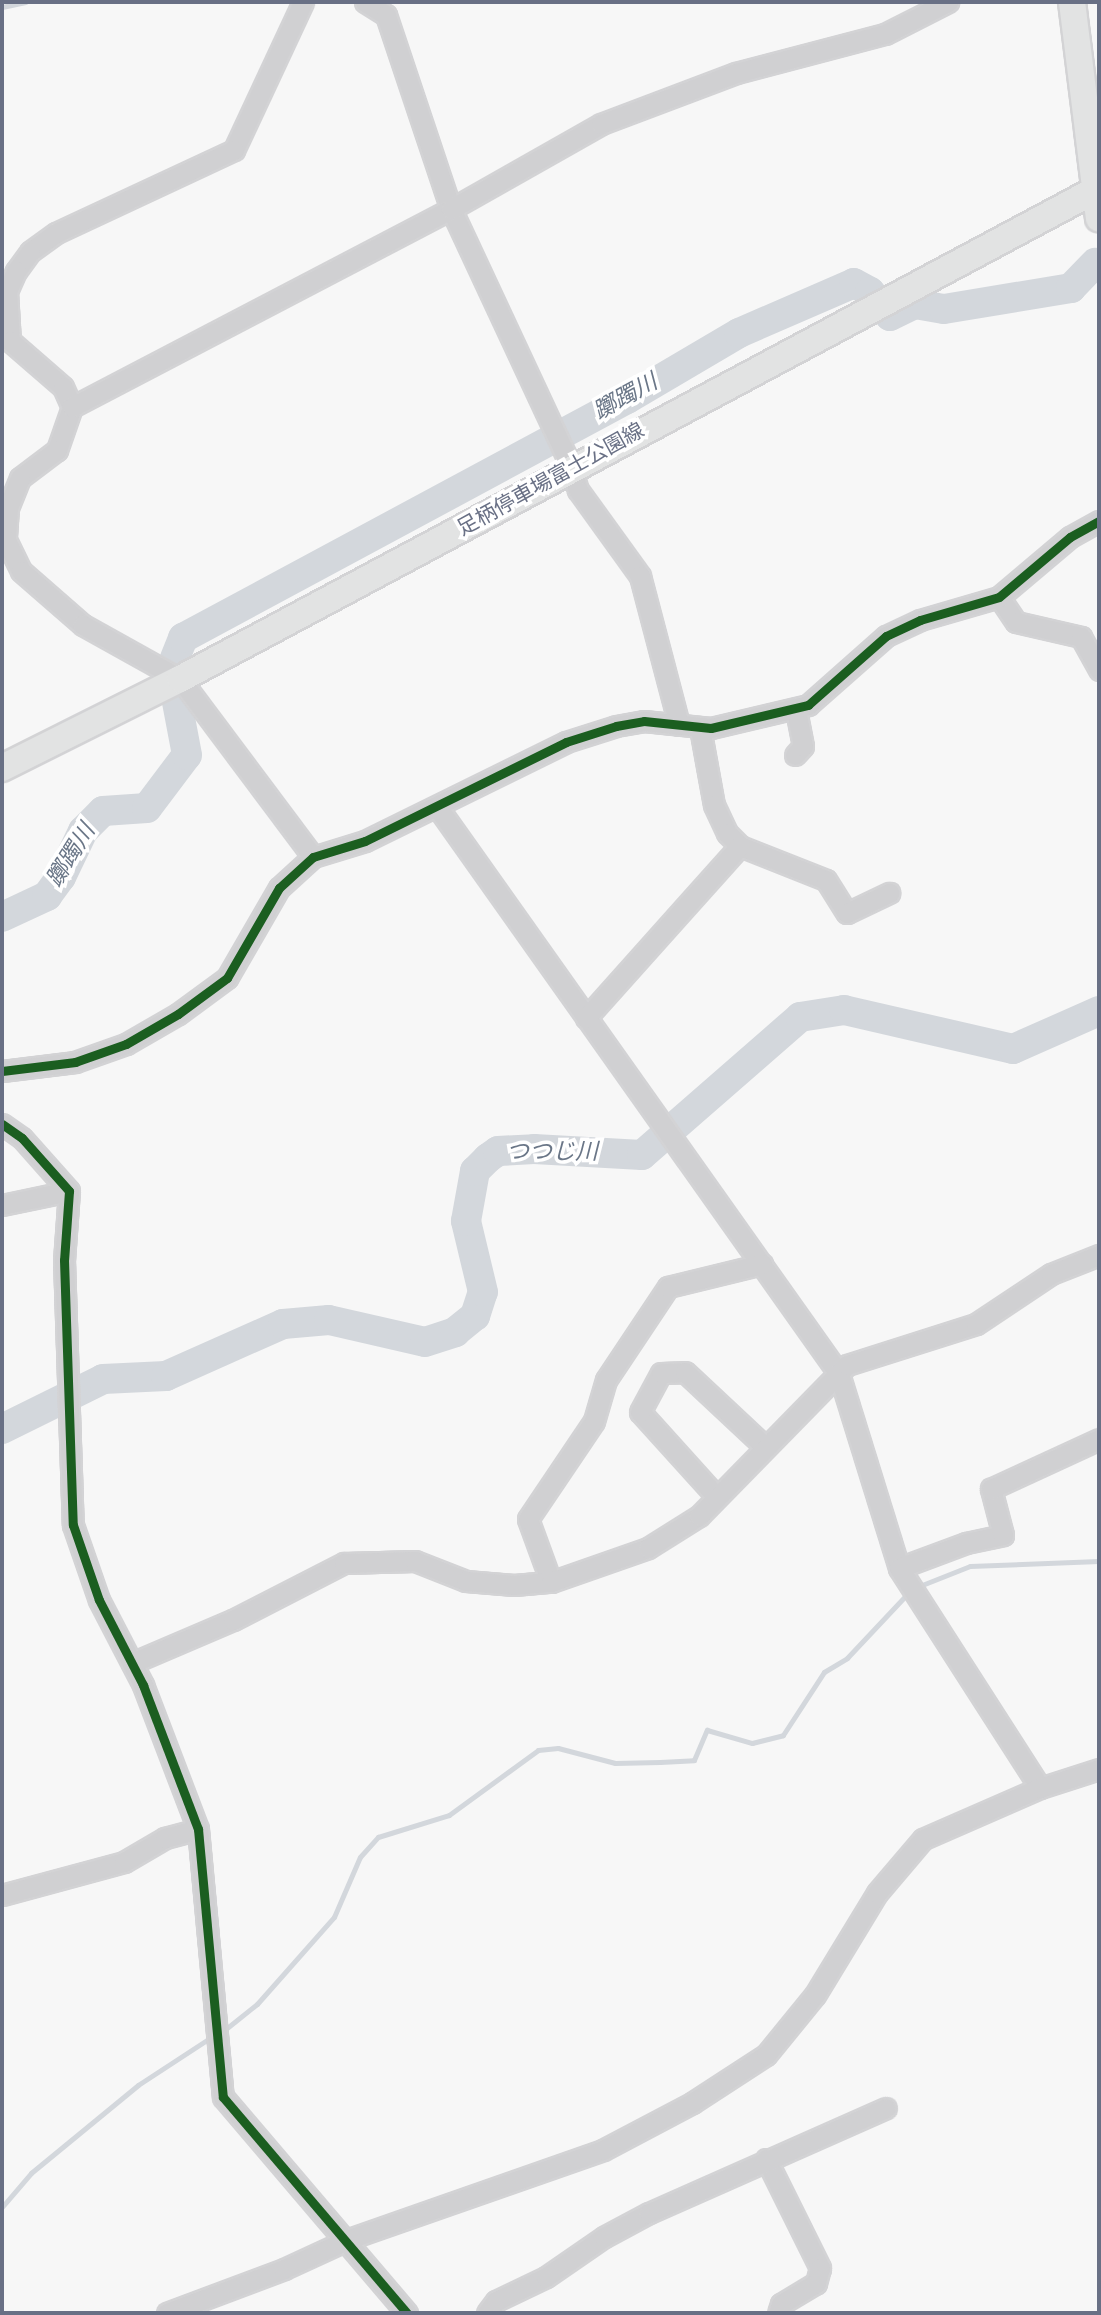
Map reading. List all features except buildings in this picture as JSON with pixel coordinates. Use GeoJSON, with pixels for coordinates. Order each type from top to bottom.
{"type":"FeatureCollection","features":[{"type":"Feature","properties":{"kind":"main road"},"geometry":{"type":"LineString","coordinates":[[1072,2],[1099,218]]}},
{"type":"Feature","properties":{"kind":"main road","name":"足柄停車場富士公園線"},"geometry":{"type":"LineString","coordinates":[[2,768],[180,679],[569,462],[872,311],[1097,189]]}},
{"type":"Feature","properties":{"kind":"street"},"geometry":{"type":"LineString","coordinates":[[72,407],[62,387],[10,341],[7,291],[16,271],[30,252],[57,233],[234,150],[303,2]]}},
{"type":"Feature","properties":{"kind":"street"},"geometry":{"type":"LineString","coordinates":[[365,2],[386,15],[451,208],[547,423],[569,462],[589,510],[640,576],[679,725]]}},
{"type":"Feature","properties":{"kind":"street"},"geometry":{"type":"LineString","coordinates":[[313,856],[180,679],[83,625],[21,571],[6,540],[8,508],[20,478],[57,450],[72,407],[451,208],[601,124],[736,73],[885,34],[948,2]]}},
{"type":"Feature","properties":{"kind":"street"},"geometry":{"type":"LineString","coordinates":[[2,1071],[75,1062],[126,1044],[178,1014],[227,978],[279,888],[313,856],[365,841],[438,808],[566,742],[645,721],[700,729],[796,709],[827,691],[886,636],[920,620],[999,597],[1070,537],[1099,521]]}},
{"type":"Feature","properties":{"kind":"street"},"geometry":{"type":"LineString","coordinates":[[999,597],[1016,622],[1082,637],[1099,670]]}},
{"type":"Feature","properties":{"kind":"street"},"geometry":{"type":"LineString","coordinates":[[795,755],[803,746],[796,709]]}},
{"type":"Feature","properties":{"kind":"street"},"geometry":{"type":"LineString","coordinates":[[700,729],[713,805],[727,833],[740,846],[826,880],[846,913],[889,893]]}},
{"type":"Feature","properties":{"kind":"street"},"geometry":{"type":"LineString","coordinates":[[438,808],[660,1127],[762,1264],[839,1374],[902,1573],[1040,1788]]}},
{"type":"Feature","properties":{"kind":"street"},"geometry":{"type":"LineString","coordinates":[[586,1018],[740,846]]}},
{"type":"Feature","properties":{"kind":"street"},"geometry":{"type":"LineString","coordinates":[[2,1124],[22,1138],[69,1191],[64,1260],[66,1404],[73,1525],[99,1600],[132,1663],[198,1829],[223,2096],[349,2239],[407,2313]]}},
{"type":"Feature","properties":{"kind":"street"},"geometry":{"type":"LineString","coordinates":[[2,1205],[69,1191]]}},
{"type":"Feature","properties":{"kind":"street"},"geometry":{"type":"LineString","coordinates":[[132,1663],[233,1620],[344,1563],[415,1561],[466,1581],[514,1586],[551,1582],[648,1548],[699,1517],[764,1447],[848,1365],[976,1324],[1051,1274],[1099,1255]]}},
{"type":"Feature","properties":{"kind":"street"},"geometry":{"type":"LineString","coordinates":[[551,1582],[528,1519],[594,1421],[606,1380],[668,1287],[762,1264]]}},
{"type":"Feature","properties":{"kind":"street"},"geometry":{"type":"LineString","coordinates":[[716,1496],[640,1412],[661,1373],[685,1372],[764,1447]]}},
{"type":"Feature","properties":{"kind":"street"},"geometry":{"type":"LineString","coordinates":[[902,1573],[966,1543],[1003,1535],[991,1489],[1099,1439]]}},
{"type":"Feature","properties":{"kind":"street"},"geometry":{"type":"LineString","coordinates":[[167,2313],[284,2269],[349,2239],[603,2150],[727,2082],[766,2055],[816,1995],[877,1893],[906,1854],[923,1839],[1040,1788],[1099,1769]]}},
{"type":"Feature","properties":{"kind":"street"},"geometry":{"type":"LineString","coordinates":[[2,1895],[124,1862],[165,1838],[198,1829]]}},
{"type":"Feature","properties":{"kind":"street"},"geometry":{"type":"LineString","coordinates":[[486,2313],[496,2301],[546,2277],[604,2237],[766,2159],[886,2108]]}},
{"type":"Feature","properties":{"kind":"street"},"geometry":{"type":"LineString","coordinates":[[766,2159],[820,2268],[816,2283],[781,2304],[779,2313]]}},
{"type":"Feature","properties":{"kind":"waterway"},"geometry":{"type":"LineString","coordinates":[[2,7],[25,2]]}},
{"type":"Feature","properties":{"kind":"waterway","name":"躑躅川"},"geometry":{"type":"LineString","coordinates":[[175,658],[183,638],[627,399],[739,333],[854,283],[870,292],[890,316],[915,304],[944,309],[1071,288],[1095,263]]}},
{"type":"Feature","properties":{"kind":"waterway","name":"躑躅川"},"geometry":{"type":"LineString","coordinates":[[2,917],[47,896],[61,877],[83,831],[103,811],[147,808],[187,755],[176,697]]}},
{"type":"Feature","properties":{"kind":"waterway","name":"つつじ川"},"geometry":{"type":"LineString","coordinates":[[2,1429],[103,1379],[166,1376],[283,1324],[329,1320],[425,1342],[455,1332],[475,1316],[483,1292],[466,1221],[475,1171],[488,1158],[498,1151],[534,1149],[642,1155],[800,1017],[844,1010],[1013,1049],[1099,1011]]}},
{"type":"Feature","properties":{"kind":"waterway"},"geometry":{"type":"LineString","coordinates":[[917,1587],[970,1566],[1099,1561]]}},
{"type":"Feature","properties":{"kind":"waterway"},"geometry":{"type":"LineString","coordinates":[[222,2032],[257,2004],[334,1917],[360,1857],[378,1837],[449,1815],[538,1750],[558,1748],[615,1763],[694,1760],[707,1730],[752,1743],[783,1735],[824,1672],[847,1658],[909,1592]]}},
{"type":"Feature","properties":{"kind":"waterway"},"geometry":{"type":"LineString","coordinates":[[2,2207],[31,2173],[138,2085],[213,2036]]}},
{"type":"Feature","properties":{"kind":"cycle path"},"geometry":{"type":"LineString","coordinates":[[2,1071],[75,1062],[126,1044],[178,1014],[227,978],[279,888],[313,857],[365,841],[566,742],[616,726],[644,721],[711,728],[808,705],[886,636],[920,620],[999,597],[1070,537],[1099,521]]}},
{"type":"Feature","properties":{"kind":"cycle path"},"geometry":{"type":"LineString","coordinates":[[2,1124],[22,1138],[69,1191],[64,1260],[73,1525],[99,1600],[143,1685],[198,1829],[223,2097],[407,2313]]}}]}
